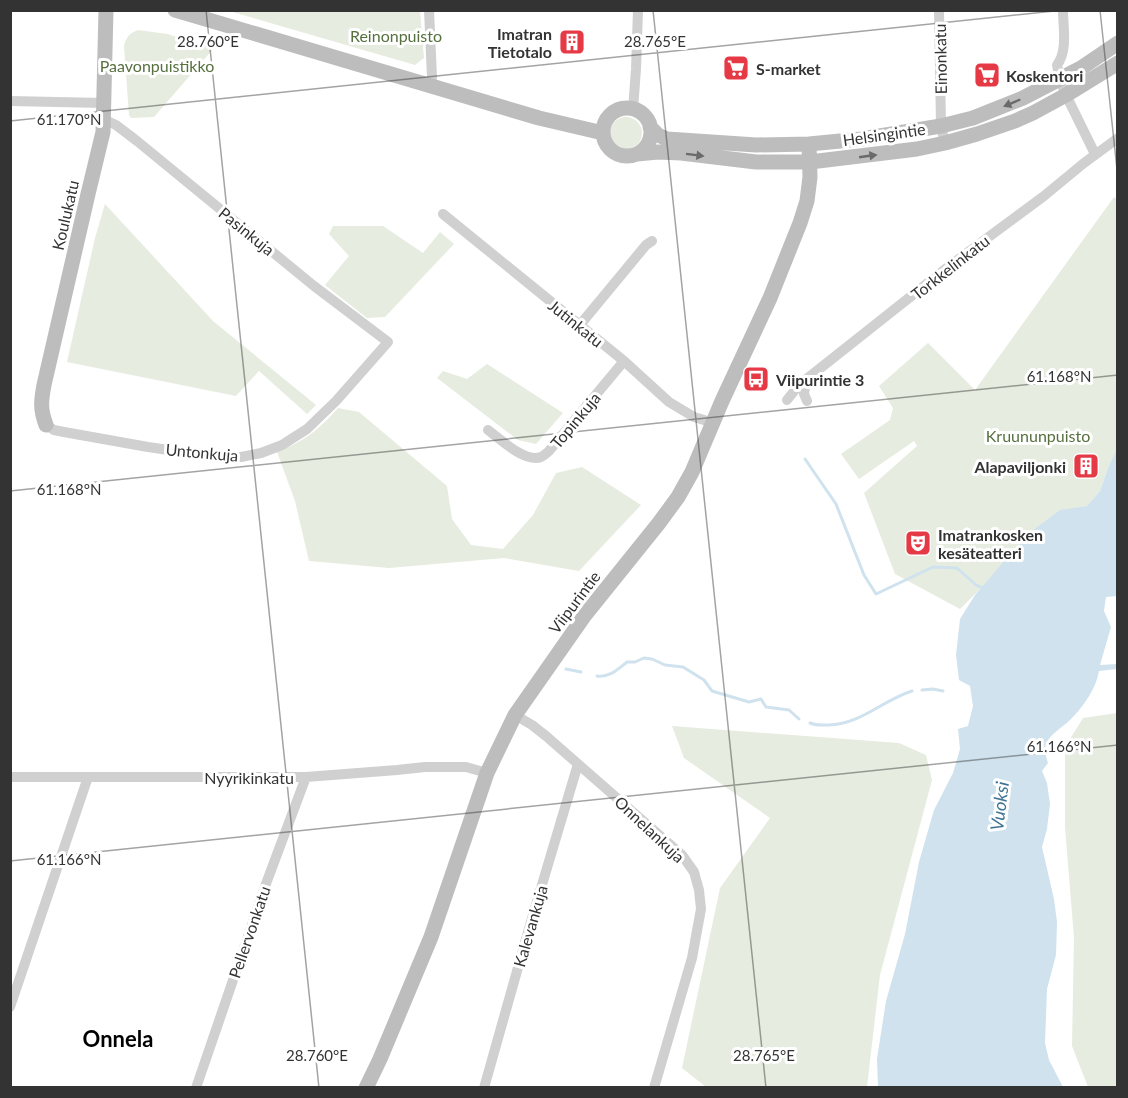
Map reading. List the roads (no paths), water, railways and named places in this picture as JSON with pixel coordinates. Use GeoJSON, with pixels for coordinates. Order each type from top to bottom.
{"type":"FeatureCollection","features":[{"type":"Feature","properties":{"kind":"main road","name":"Koulukatu"},"geometry":{"type":"LineString","coordinates":[[46,425],[41,403],[44,385],[105,120],[106,10]]}},
{"type":"Feature","properties":{"kind":"main road"},"geometry":{"type":"LineString","coordinates":[[175,10],[539,118],[603,133]]}},
{"type":"Feature","properties":{"kind":"main road","name":"Helsingintie"},"geometry":{"type":"LineString","coordinates":[[650,127],[658,135],[667,139],[756,145],[809,144],[861,139],[941,126],[973,118],[1016,101],[1060,80],[1118,43]]}},
{"type":"Feature","properties":{"kind":"main road","name":"Helsingintie"},"geometry":{"type":"LineString","coordinates":[[637,154],[681,153],[756,162],[810,162],[945,143],[977,134],[1033,113],[1118,63]]}},
{"type":"Feature","properties":{"kind":"main road"},"geometry":{"type":"LineString","coordinates":[[622,109],[633,110],[645,118],[650,127],[649,140],[642,150],[630,156],[617,154],[607,146],[604,140],[605,122],[612,114],[622,109]]}},
{"type":"Feature","properties":{"kind":"main road","name":"Viipurintie"},"geometry":{"type":"LineString","coordinates":[[366,1088],[430,937],[487,773],[515,715],[585,615],[678,497],[692,472],[770,298],[800,223],[807,201],[809,144]]}},
{"type":"Feature","properties":{"kind":"street"},"geometry":{"type":"LineString","coordinates":[[429,10],[431,86]]}},
{"type":"Feature","properties":{"kind":"street"},"geometry":{"type":"LineString","coordinates":[[633,110],[638,10]]}},
{"type":"Feature","properties":{"kind":"street","name":"Einonkatu"},"geometry":{"type":"LineString","coordinates":[[939,10],[941,126],[945,143]]}},
{"type":"Feature","properties":{"kind":"street"},"geometry":{"type":"LineString","coordinates":[[1063,10],[1063,51],[1058,65],[1060,80],[1095,154]]}},
{"type":"Feature","properties":{"kind":"street"},"geometry":{"type":"LineString","coordinates":[[10,101],[104,103]]}},
{"type":"Feature","properties":{"kind":"street","name":"Pasinkuja"},"geometry":{"type":"LineString","coordinates":[[105,120],[116,125],[137,141],[388,342]]}},
{"type":"Feature","properties":{"kind":"street","name":"Torkkelinkatu"},"geometry":{"type":"LineString","coordinates":[[787,400],[799,385],[948,267],[1118,138]]}},
{"type":"Feature","properties":{"kind":"street","name":"Jutinkatu"},"geometry":{"type":"LineString","coordinates":[[443,214],[624,361],[669,402],[694,417],[714,423]]}},
{"type":"Feature","properties":{"kind":"street"},"geometry":{"type":"LineString","coordinates":[[579,326],[646,245],[652,241]]}},
{"type":"Feature","properties":{"kind":"street","name":"Untonkuja"},"geometry":{"type":"LineString","coordinates":[[46,425],[64,432],[210,456],[241,457],[261,453],[282,445],[307,429],[336,401],[388,342]]}},
{"type":"Feature","properties":{"kind":"street","name":"Topinkuja"},"geometry":{"type":"LineString","coordinates":[[488,430],[523,456],[541,457],[549,451],[624,361]]}},
{"type":"Feature","properties":{"kind":"street"},"geometry":{"type":"LineString","coordinates":[[806,380],[804,394],[807,401]]}},
{"type":"Feature","properties":{"kind":"street","name":"Onnelankuja"},"geometry":{"type":"LineString","coordinates":[[515,715],[532,725],[682,855],[694,872],[701,909],[692,958],[654,1088]]}},
{"type":"Feature","properties":{"kind":"street","name":"Kalevankuja"},"geometry":{"type":"LineString","coordinates":[[484,1088],[578,764]]}},
{"type":"Feature","properties":{"kind":"street","name":"Nyyrikinkatu"},"geometry":{"type":"LineString","coordinates":[[10,777],[306,777],[425,767],[466,767],[487,773]]}},
{"type":"Feature","properties":{"kind":"street"},"geometry":{"type":"LineString","coordinates":[[10,1007],[88,777]]}},
{"type":"Feature","properties":{"kind":"street","name":"Pellervonkatu"},"geometry":{"type":"LineString","coordinates":[[196,1088],[267,881],[306,777]]}},
{"type":"Feature","properties":{"kind":"water","name":"Vuoksi"},"geometry":{"type":"Polygon","coordinates":[[[1117,449],[1117,596],[1106,597],[1104,611],[1111,627],[1100,665],[1117,664],[1117,669],[1099,671],[1092,691],[1084,704],[1048,740],[1045,749],[1048,763],[1042,771],[1047,783],[1050,804],[1042,847],[1057,922],[1056,955],[1047,989],[1045,1043],[1049,1060],[1063,1087],[878,1087],[877,1059],[886,1001],[905,934],[919,862],[934,810],[953,773],[960,749],[958,729],[968,726],[973,706],[970,686],[959,680],[956,655],[960,619],[975,595],[1036,528],[1060,510],[1087,506],[1100,491],[1117,449]]]}},
{"type":"Feature","properties":{"kind":"waterway"},"geometry":{"type":"LineString","coordinates":[[805,459],[836,504],[864,575],[876,594],[933,567],[957,568],[976,585],[983,588]]}},
{"type":"Feature","properties":{"kind":"waterway"},"geometry":{"type":"LineString","coordinates":[[597,676],[609,674],[627,662],[635,662],[644,658],[652,659],[665,665],[683,667],[704,680],[712,691],[749,702],[761,699],[766,707],[789,710],[799,719]]}},
{"type":"Feature","properties":{"kind":"waterway"},"geometry":{"type":"LineString","coordinates":[[566,669],[581,672]]}},
{"type":"Feature","properties":{"kind":"waterway"},"geometry":{"type":"LineString","coordinates":[[922,690],[943,691]]}},
{"type":"Feature","properties":{"kind":"waterway"},"geometry":{"type":"LineString","coordinates":[[810,723],[829,725],[851,721],[912,691]]}},
{"type":"Feature","properties":{"kind":"place","name":"Imatran Tietotalo"},"geometry":{"type":"Point","coordinates":[572,42]}},
{"type":"Feature","properties":{"kind":"place","name":"S-market"},"geometry":{"type":"Point","coordinates":[736,68]}},
{"type":"Feature","properties":{"kind":"place","name":"Koskentori"},"geometry":{"type":"Point","coordinates":[987,75]}},
{"type":"Feature","properties":{"kind":"place","name":"Viipurintie 3"},"geometry":{"type":"Point","coordinates":[756,379]}},
{"type":"Feature","properties":{"kind":"place","name":"Alapaviljonki"},"geometry":{"type":"Point","coordinates":[1086,466]}},
{"type":"Feature","properties":{"kind":"place","name":"Imatrankosken kesäteatteri"},"geometry":{"type":"Point","coordinates":[918,543]}},
{"type":"Feature","properties":{"kind":"district","name":"Onnela"},"geometry":{"type":"Point","coordinates":[118,1038]}},
{"type":"Feature","properties":{"kind":"park label","name":"Reinonpuisto"},"geometry":{"type":"Point","coordinates":[396,35]}},
{"type":"Feature","properties":{"kind":"park label","name":"Paavonpuistikko"},"geometry":{"type":"Point","coordinates":[157,65]}},
{"type":"Feature","properties":{"kind":"park label","name":"Kruununpuisto"},"geometry":{"type":"Point","coordinates":[1038,435]}}]}
